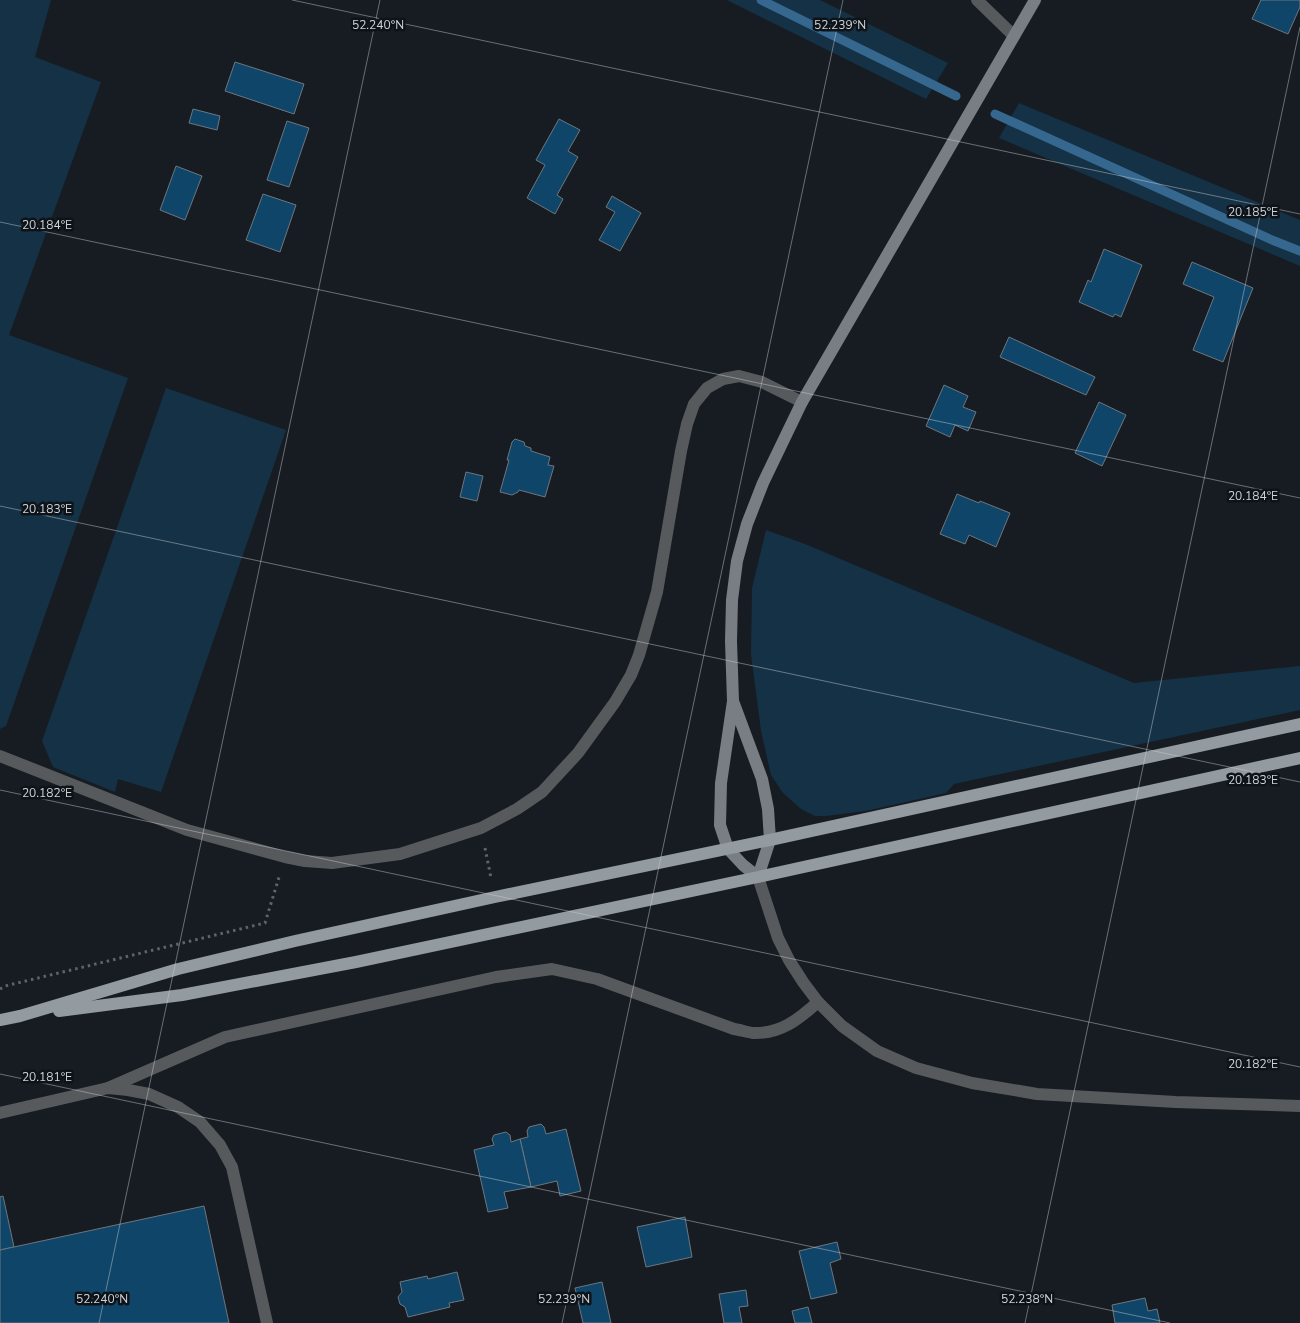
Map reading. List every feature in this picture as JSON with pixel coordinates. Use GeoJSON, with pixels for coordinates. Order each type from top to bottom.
{"type":"FeatureCollection","features":[{"type":"Feature","properties":{"kind":"main road"},"geometry":{"type":"LineString","coordinates":[[20,1016],[178,969],[295,941],[770,840],[1300,724]]}},
{"type":"Feature","properties":{"kind":"main road"},"geometry":{"type":"LineString","coordinates":[[0,1020],[182,996],[356,962],[758,877],[1300,758]]}},
{"type":"Feature","properties":{"kind":"street"},"geometry":{"type":"LineString","coordinates":[[977,0],[1014,36]]}},
{"type":"Feature","properties":{"kind":"street"},"geometry":{"type":"LineString","coordinates":[[1035,0],[802,402],[763,483],[747,524],[737,561],[732,600],[733,701],[721,783],[720,825],[728,849],[758,877],[778,938],[803,982],[818,1002],[842,1026],[877,1051],[916,1068],[972,1083],[1037,1094],[1176,1102],[1300,1106]]}},
{"type":"Feature","properties":{"kind":"street"},"geometry":{"type":"LineString","coordinates":[[0,756],[187,830],[305,861],[332,863],[400,854],[481,828],[517,809],[542,792],[578,754],[615,702],[631,675],[639,655],[657,592],[681,451],[694,404],[707,388],[723,379],[739,376],[762,382],[802,402]]}},
{"type":"Feature","properties":{"kind":"street"},"geometry":{"type":"LineString","coordinates":[[733,701],[762,779],[768,809],[770,840],[758,877]]}},
{"type":"Feature","properties":{"kind":"street"},"geometry":{"type":"LineString","coordinates":[[0,1113],[108,1088],[225,1037],[496,977],[552,969],[597,979],[734,1029],[754,1033],[775,1031],[799,1019],[818,1002]]}},
{"type":"Feature","properties":{"kind":"street"},"geometry":{"type":"LineString","coordinates":[[108,1088],[150,1094],[178,1107],[200,1122],[220,1145],[232,1167],[267,1323]]}},
{"type":"Feature","properties":{"kind":"path"},"geometry":{"type":"LineString","coordinates":[[0,990],[5,986],[265,923],[285,857]]}},
{"type":"Feature","properties":{"kind":"shaded area"},"geometry":{"type":"Polygon","coordinates":[[[0,0],[51,0],[35,57],[101,82],[9,335],[128,378],[6,726],[0,729],[0,0]]]}},
{"type":"Feature","properties":{"kind":"shaded area"},"geometry":{"type":"Polygon","coordinates":[[[727,0],[820,0],[948,63],[926,99],[727,0]]]}},
{"type":"Feature","properties":{"kind":"shaded area"},"geometry":{"type":"Polygon","coordinates":[[[1019,103],[1300,220],[1300,266],[999,138],[1019,103]]]}},
{"type":"Feature","properties":{"kind":"shaded area"},"geometry":{"type":"Polygon","coordinates":[[[166,388],[286,430],[161,792],[118,779],[115,792],[53,767],[42,741],[166,388]]]}},
{"type":"Feature","properties":{"kind":"shaded area"},"geometry":{"type":"Polygon","coordinates":[[[766,530],[805,544],[1134,683],[1300,666],[1300,710],[954,784],[946,793],[866,811],[815,816],[801,809],[783,793],[771,775],[761,731],[751,654],[752,588],[766,530]]]}},
{"type":"Feature","properties":{"kind":"building"},"geometry":{"type":"Polygon","coordinates":[[[1261,0],[1300,0],[1300,7],[1288,34],[1252,19],[1261,0]]]}},
{"type":"Feature","properties":{"kind":"building"},"geometry":{"type":"Polygon","coordinates":[[[235,62],[304,84],[294,114],[225,91],[235,62]]]}},
{"type":"Feature","properties":{"kind":"building"},"geometry":{"type":"Polygon","coordinates":[[[193,109],[220,116],[217,130],[189,123],[193,109]]]}},
{"type":"Feature","properties":{"kind":"building"},"geometry":{"type":"Polygon","coordinates":[[[559,119],[580,130],[568,151],[578,157],[557,195],[563,199],[555,214],[527,198],[545,165],[536,160],[559,119]]]}},
{"type":"Feature","properties":{"kind":"building"},"geometry":{"type":"Polygon","coordinates":[[[287,121],[309,128],[289,187],[267,180],[287,121]]]}},
{"type":"Feature","properties":{"kind":"building"},"geometry":{"type":"Polygon","coordinates":[[[176,166],[202,176],[185,220],[160,210],[176,166]]]}},
{"type":"Feature","properties":{"kind":"building"},"geometry":{"type":"Polygon","coordinates":[[[263,194],[296,205],[280,252],[246,240],[263,194]]]}},
{"type":"Feature","properties":{"kind":"building"},"geometry":{"type":"Polygon","coordinates":[[[612,196],[641,213],[620,251],[599,240],[615,212],[606,207],[612,196]]]}},
{"type":"Feature","properties":{"kind":"building"},"geometry":{"type":"Polygon","coordinates":[[[1104,249],[1142,265],[1121,317],[1115,314],[1113,317],[1079,302],[1088,280],[1091,282],[1104,249]]]}},
{"type":"Feature","properties":{"kind":"building"},"geometry":{"type":"Polygon","coordinates":[[[1192,262],[1253,288],[1223,362],[1193,350],[1214,297],[1183,284],[1192,262]]]}},
{"type":"Feature","properties":{"kind":"building"},"geometry":{"type":"Polygon","coordinates":[[[1009,337],[1095,377],[1086,395],[1000,357],[1009,337]]]}},
{"type":"Feature","properties":{"kind":"building"},"geometry":{"type":"Polygon","coordinates":[[[944,385],[968,396],[963,407],[976,412],[968,431],[955,425],[950,437],[926,426],[944,385]]]}},
{"type":"Feature","properties":{"kind":"building"},"geometry":{"type":"Polygon","coordinates":[[[1099,402],[1126,415],[1102,466],[1075,453],[1099,402]]]}},
{"type":"Feature","properties":{"kind":"building"},"geometry":{"type":"Polygon","coordinates":[[[515,439],[524,442],[525,446],[531,448],[531,451],[550,457],[548,465],[554,466],[545,497],[519,490],[512,495],[500,492],[512,442],[515,439]]]}},
{"type":"Feature","properties":{"kind":"building"},"geometry":{"type":"Polygon","coordinates":[[[466,472],[483,476],[477,501],[460,497],[466,472]]]}},
{"type":"Feature","properties":{"kind":"building"},"geometry":{"type":"Polygon","coordinates":[[[957,494],[1010,513],[996,547],[969,535],[965,544],[940,534],[957,494]]]}},
{"type":"Feature","properties":{"kind":"building"},"geometry":{"type":"Polygon","coordinates":[[[541,1124],[546,1134],[566,1129],[581,1191],[560,1196],[557,1181],[531,1187],[520,1139],[528,1137],[527,1131],[529,1127],[541,1124]]]}},
{"type":"Feature","properties":{"kind":"building"},"geometry":{"type":"Polygon","coordinates":[[[506,1132],[510,1135],[511,1142],[520,1139],[531,1187],[504,1192],[508,1208],[488,1212],[474,1150],[494,1145],[492,1139],[494,1135],[506,1132]]]}},
{"type":"Feature","properties":{"kind":"building"},"geometry":{"type":"Polygon","coordinates":[[[3,1196],[14,1247],[0,1250],[0,1197],[3,1196]]]}},
{"type":"Feature","properties":{"kind":"building"},"geometry":{"type":"Polygon","coordinates":[[[204,1206],[229,1323],[0,1323],[0,1250],[204,1206]]]}},
{"type":"Feature","properties":{"kind":"building"},"geometry":{"type":"Polygon","coordinates":[[[685,1217],[692,1257],[646,1267],[637,1227],[685,1217]]]}},
{"type":"Feature","properties":{"kind":"building"},"geometry":{"type":"Polygon","coordinates":[[[837,1242],[841,1259],[830,1263],[837,1293],[811,1299],[799,1251],[837,1242]]]}},
{"type":"Feature","properties":{"kind":"building"},"geometry":{"type":"Polygon","coordinates":[[[457,1272],[464,1300],[449,1303],[450,1307],[408,1317],[405,1307],[400,1304],[398,1297],[402,1292],[400,1282],[427,1276],[428,1279],[457,1272]]]}},
{"type":"Feature","properties":{"kind":"building"},"geometry":{"type":"Polygon","coordinates":[[[602,1282],[611,1323],[583,1323],[575,1288],[602,1282]]]}},
{"type":"Feature","properties":{"kind":"building"},"geometry":{"type":"Polygon","coordinates":[[[746,1290],[748,1306],[739,1307],[742,1323],[724,1323],[719,1294],[746,1290]]]}},
{"type":"Feature","properties":{"kind":"building"},"geometry":{"type":"Polygon","coordinates":[[[1145,1298],[1148,1311],[1157,1309],[1160,1323],[1115,1323],[1112,1305],[1145,1298]]]}},
{"type":"Feature","properties":{"kind":"building"},"geometry":{"type":"Polygon","coordinates":[[[808,1307],[812,1323],[795,1323],[792,1311],[808,1307]]]}},
{"type":"Feature","properties":{"kind":"waterway"},"geometry":{"type":"LineString","coordinates":[[761,0],[956,96]]}},
{"type":"Feature","properties":{"kind":"waterway"},"geometry":{"type":"LineString","coordinates":[[995,114],[1300,251]]}}]}
